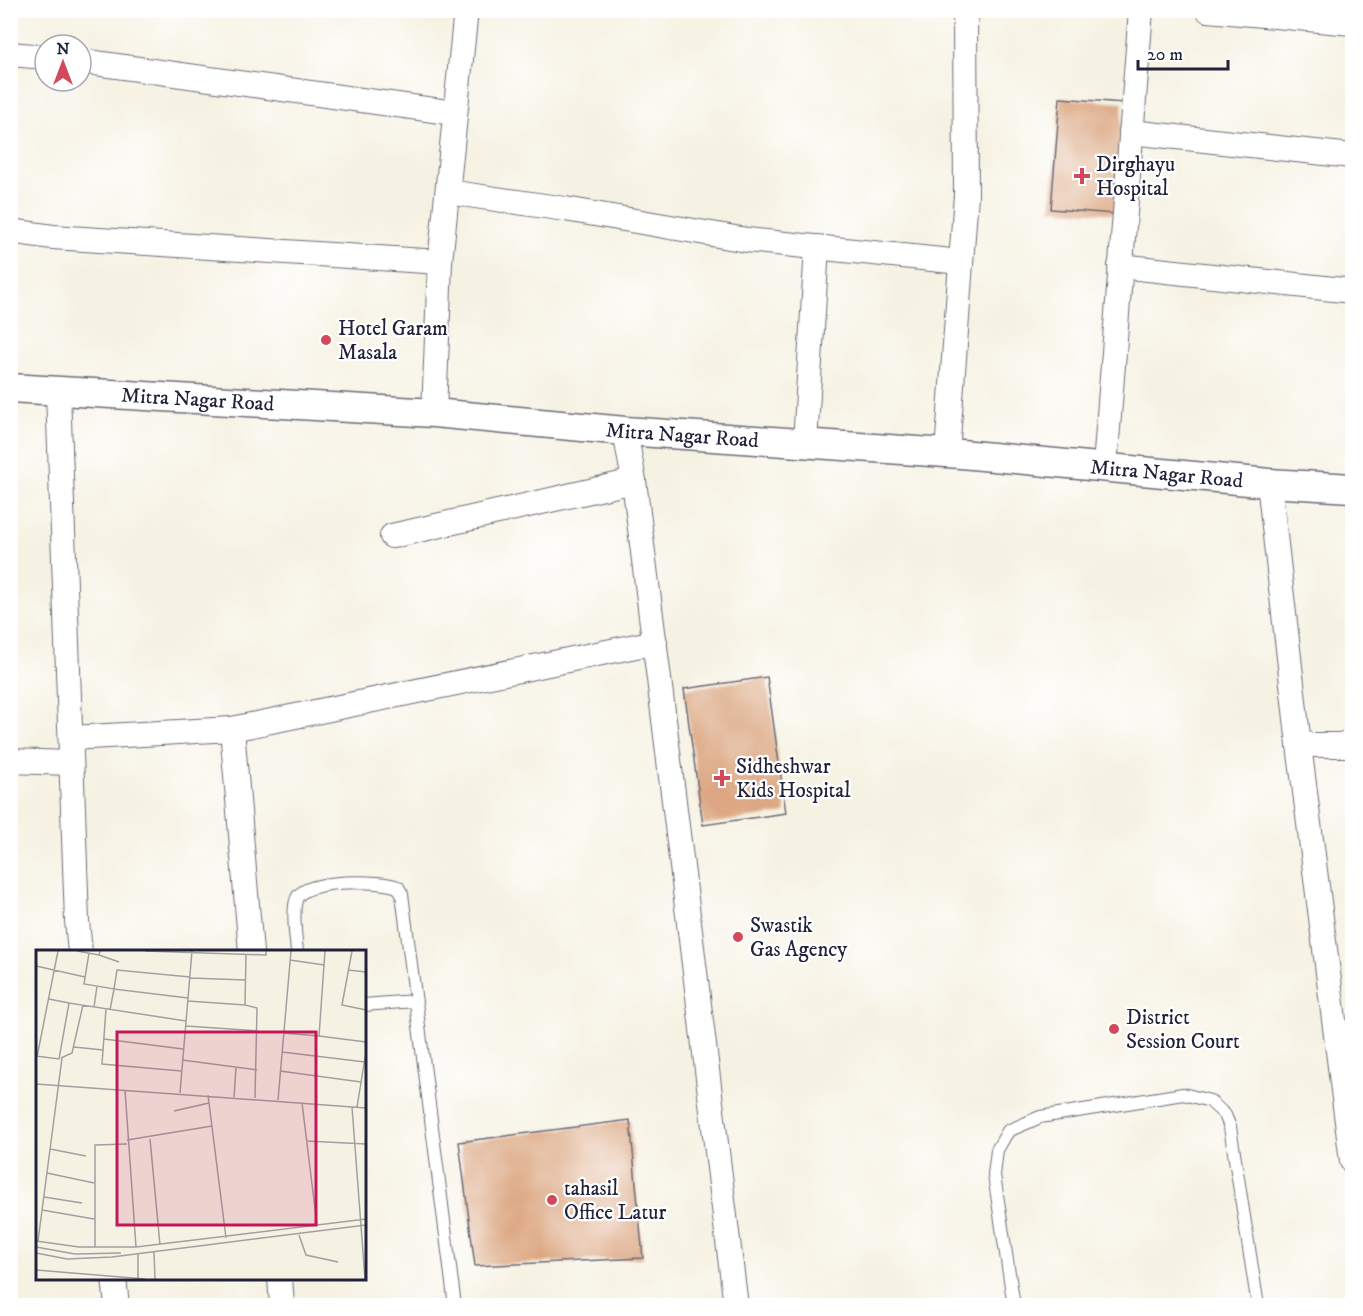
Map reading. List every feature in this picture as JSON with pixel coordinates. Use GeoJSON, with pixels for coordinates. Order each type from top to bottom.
{"type":"FeatureCollection","features":[{"type":"Feature","properties":{"kind":"street"},"geometry":{"type":"LineString","coordinates":[[434,414],[440,262],[466,10]]}},
{"type":"Feature","properties":{"kind":"street"},"geometry":{"type":"LineString","coordinates":[[947,453],[966,195],[965,10]]}},
{"type":"Feature","properties":{"kind":"street"},"geometry":{"type":"LineString","coordinates":[[1105,466],[1141,10]]}},
{"type":"Feature","properties":{"kind":"street"},"geometry":{"type":"LineString","coordinates":[[1208,10],[1353,23]]}},
{"type":"Feature","properties":{"kind":"street"},"geometry":{"type":"LineString","coordinates":[[10,54],[33,56]]}},
{"type":"Feature","properties":{"kind":"street"},"geometry":{"type":"LineString","coordinates":[[93,63],[455,113]]}},
{"type":"Feature","properties":{"kind":"street"},"geometry":{"type":"LineString","coordinates":[[1131,132],[1353,156]]}},
{"type":"Feature","properties":{"kind":"street"},"geometry":{"type":"LineString","coordinates":[[448,192],[566,209],[747,240],[961,262]]}},
{"type":"Feature","properties":{"kind":"street"},"geometry":{"type":"LineString","coordinates":[[10,231],[53,237],[440,262]]}},
{"type":"Feature","properties":{"kind":"street"},"geometry":{"type":"LineString","coordinates":[[805,444],[817,247]]}},
{"type":"Feature","properties":{"kind":"street"},"geometry":{"type":"LineString","coordinates":[[1120,266],[1353,291]]}},
{"type":"Feature","properties":{"kind":"street","name":"Mitra Nagar Road"},"geometry":{"type":"LineString","coordinates":[[10,388],[434,414],[625,432],[947,453],[1269,483],[1353,488]]}},
{"type":"Feature","properties":{"kind":"street"},"geometry":{"type":"LineString","coordinates":[[58,392],[80,950]]}},
{"type":"Feature","properties":{"kind":"street"},"geometry":{"type":"LineString","coordinates":[[625,432],[634,482],[655,642],[736,1305]]}},
{"type":"Feature","properties":{"kind":"street"},"geometry":{"type":"LineString","coordinates":[[392,536],[634,482]]}},
{"type":"Feature","properties":{"kind":"street"},"geometry":{"type":"LineString","coordinates":[[1269,483],[1299,745],[1353,1161]]}},
{"type":"Feature","properties":{"kind":"street"},"geometry":{"type":"LineString","coordinates":[[71,738],[232,729],[655,642]]}},
{"type":"Feature","properties":{"kind":"street"},"geometry":{"type":"LineString","coordinates":[[232,729],[251,950]]}},
{"type":"Feature","properties":{"kind":"street"},"geometry":{"type":"LineString","coordinates":[[1299,745],[1353,746]]}},
{"type":"Feature","properties":{"kind":"street"},"geometry":{"type":"LineString","coordinates":[[10,761],[71,763]]}},
{"type":"Feature","properties":{"kind":"street"},"geometry":{"type":"LineString","coordinates":[[114,1280],[117,1305]]}},
{"type":"Feature","properties":{"kind":"street"},"geometry":{"type":"LineString","coordinates":[[280,1280],[282,1305]]}},
{"type":"Feature","properties":{"kind":"lane"},"geometry":{"type":"LineString","coordinates":[[297,950],[294,906],[298,896],[312,887],[380,883],[398,887],[404,901],[455,1305]]}},
{"type":"Feature","properties":{"kind":"lane"},"geometry":{"type":"LineString","coordinates":[[366,1005],[415,1000]]}},
{"type":"Feature","properties":{"kind":"lane"},"geometry":{"type":"LineString","coordinates":[[1014,1305],[994,1175],[997,1150],[1008,1131],[1040,1118],[1183,1094],[1210,1101],[1225,1116],[1230,1127],[1258,1305]]}},
{"type":"Feature","properties":{"kind":"building"},"geometry":{"type":"Polygon","coordinates":[[[1060,98],[1123,103],[1115,214],[1051,209],[1060,98]]]}},
{"type":"Feature","properties":{"kind":"building"},"geometry":{"type":"Polygon","coordinates":[[[767,677],[786,813],[703,825],[684,689],[767,677]]]}},
{"type":"Feature","properties":{"kind":"building","name":"tahasil Office Latur"},"geometry":{"type":"Polygon","coordinates":[[[630,1120],[643,1258],[475,1266],[459,1142],[630,1120]]]}},
{"type":"Feature","properties":{"kind":"place","name":"Dirghayu Hospital"},"geometry":{"type":"Point","coordinates":[1082,176]}},
{"type":"Feature","properties":{"kind":"place","name":"Hotel Garam Masala"},"geometry":{"type":"Point","coordinates":[326,340]}},
{"type":"Feature","properties":{"kind":"place","name":"Sidheshwar Kids Hospital"},"geometry":{"type":"Point","coordinates":[722,778]}},
{"type":"Feature","properties":{"kind":"place","name":"Swastik Gas Agency"},"geometry":{"type":"Point","coordinates":[738,937]}},
{"type":"Feature","properties":{"kind":"place","name":"District Session Court"},"geometry":{"type":"Point","coordinates":[1114,1029]}},
{"type":"Feature","properties":{"kind":"place","name":"tahasil Office Latur"},"geometry":{"type":"Point","coordinates":[552,1200]}}]}
